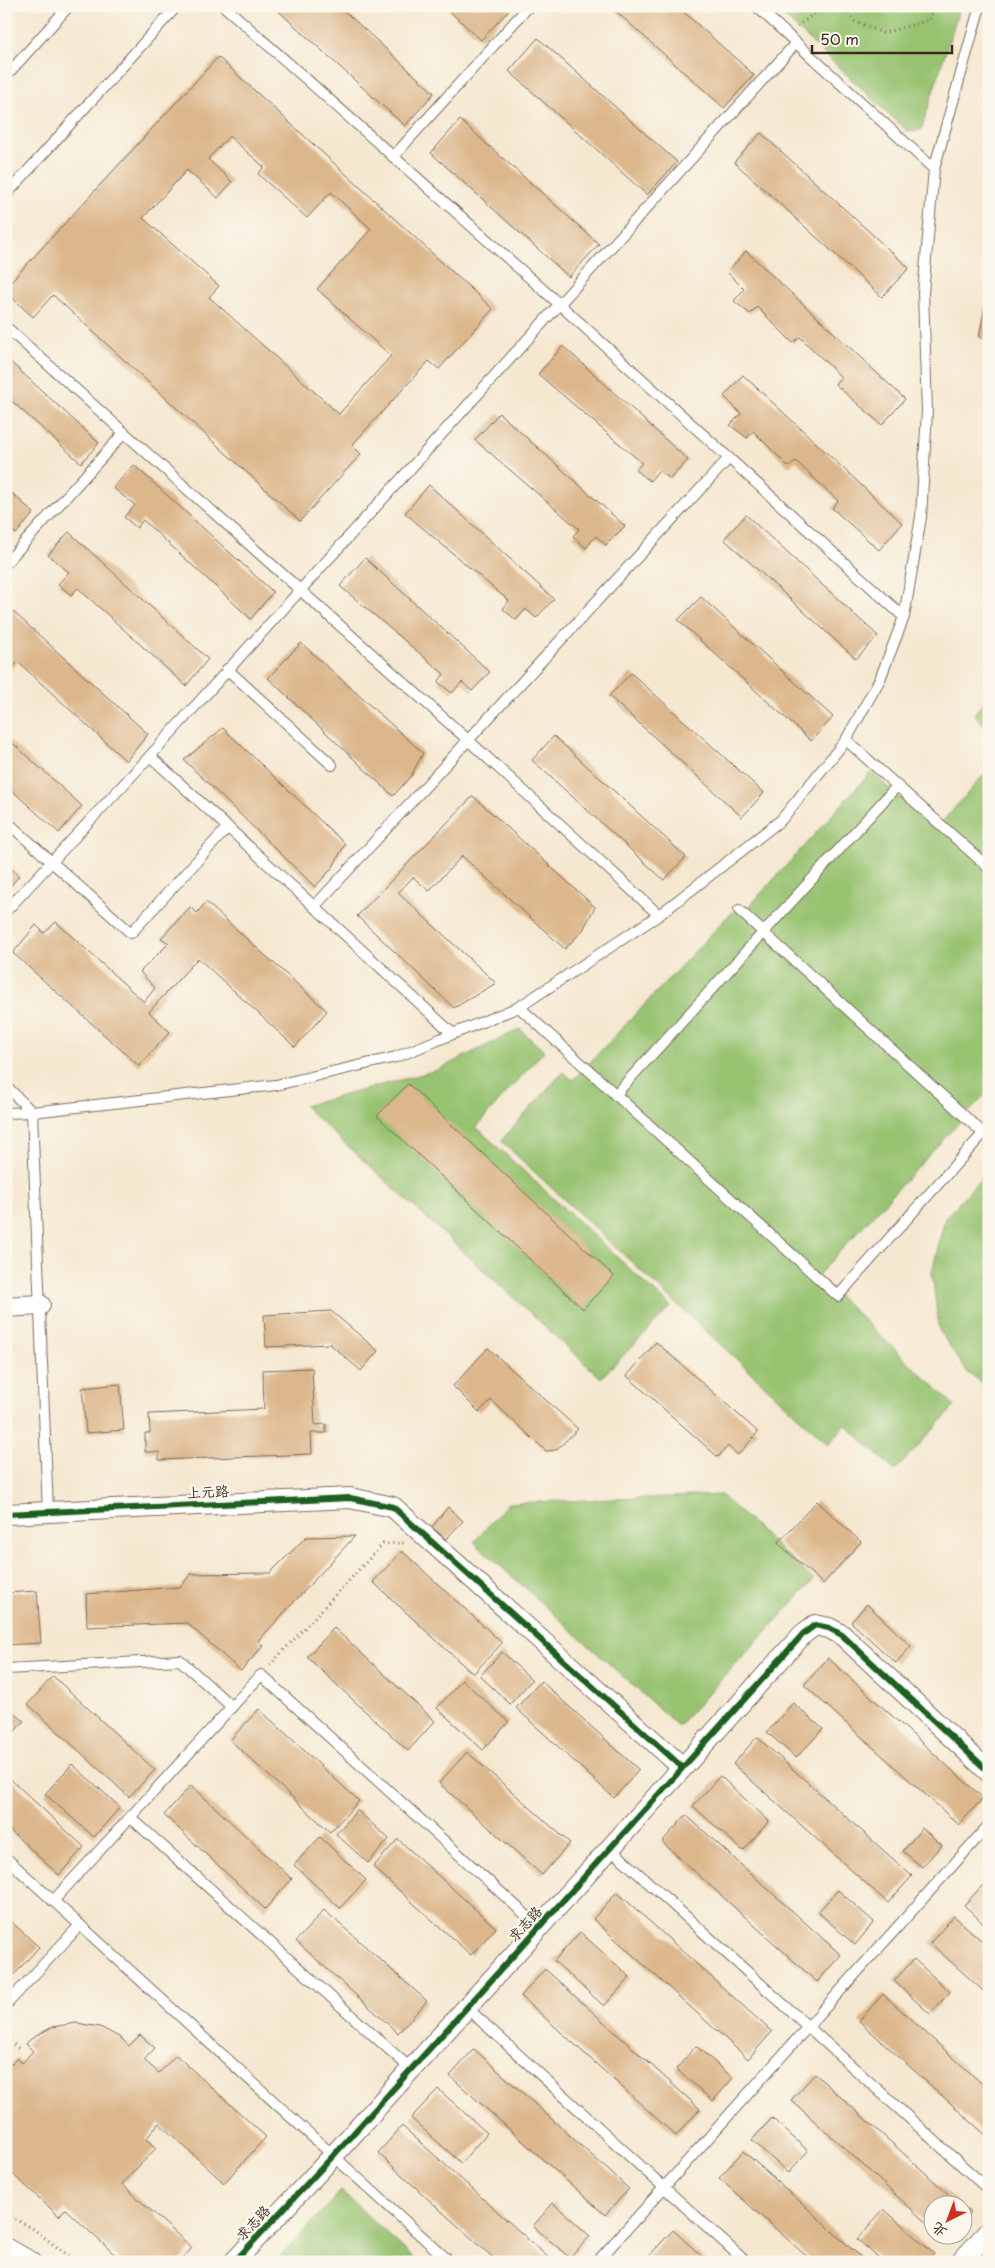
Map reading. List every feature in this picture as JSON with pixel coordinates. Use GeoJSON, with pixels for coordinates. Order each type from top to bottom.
{"type":"FeatureCollection","features":[{"type":"Feature","properties":{"kind":"street"},"geometry":{"type":"LineString","coordinates":[[6,1307],[40,1305]]}},
{"type":"Feature","properties":{"kind":"street","name":"上元路"},"geometry":{"type":"LineString","coordinates":[[6,1514],[350,1498],[394,1507],[682,1767]]}},
{"type":"Feature","properties":{"kind":"street","name":"求志路"},"geometry":{"type":"LineString","coordinates":[[234,2262],[333,2156],[410,2068],[803,1634],[815,1625],[829,1628],[842,1635],[989,1772]]}},
{"type":"Feature","properties":{"kind":"street"},"geometry":{"type":"LineString","coordinates":[[961,2262],[989,2231]]}},
{"type":"Feature","properties":{"kind":"street"},"geometry":{"type":"LineString","coordinates":[[6,2248],[31,2262]]}},
{"type":"Feature","properties":{"kind":"lane"},"geometry":{"type":"LineString","coordinates":[[6,76],[69,6]]}},
{"type":"Feature","properties":{"kind":"lane"},"geometry":{"type":"LineString","coordinates":[[6,195],[178,6]]}},
{"type":"Feature","properties":{"kind":"lane"},"geometry":{"type":"LineString","coordinates":[[224,6],[558,303],[904,617]]}},
{"type":"Feature","properties":{"kind":"lane"},"geometry":{"type":"LineString","coordinates":[[393,157],[529,6]]}},
{"type":"Feature","properties":{"kind":"lane"},"geometry":{"type":"LineString","coordinates":[[756,6],[934,169]]}},
{"type":"Feature","properties":{"kind":"lane"},"geometry":{"type":"LineString","coordinates":[[6,1113],[32,1112],[276,1085],[396,1057],[519,1007],[659,915],[781,820],[846,740],[880,679],[904,617],[921,517],[927,411],[924,293],[934,169],[980,6]]}},
{"type":"Feature","properties":{"kind":"lane"},"geometry":{"type":"LineString","coordinates":[[6,911],[150,756],[558,303],[796,43]]}},
{"type":"Feature","properties":{"kind":"lane"},"geometry":{"type":"LineString","coordinates":[[6,327],[468,740],[659,915]]}},
{"type":"Feature","properties":{"kind":"lane"},"geometry":{"type":"LineString","coordinates":[[6,563],[124,433]]}},
{"type":"Feature","properties":{"kind":"lane"},"geometry":{"type":"LineString","coordinates":[[314,907],[729,458]]}},
{"type":"Feature","properties":{"kind":"lane"},"geometry":{"type":"LineString","coordinates":[[227,669],[332,765]]}},
{"type":"Feature","properties":{"kind":"lane"},"geometry":{"type":"LineString","coordinates":[[846,740],[989,868]]}},
{"type":"Feature","properties":{"kind":"lane"},"geometry":{"type":"LineString","coordinates":[[150,756],[452,1033]]}},
{"type":"Feature","properties":{"kind":"lane"},"geometry":{"type":"LineString","coordinates":[[615,1095],[897,786]]}},
{"type":"Feature","properties":{"kind":"lane"},"geometry":{"type":"LineString","coordinates":[[6,821],[131,933],[228,827]]}},
{"type":"Feature","properties":{"kind":"lane"},"geometry":{"type":"LineString","coordinates":[[519,1007],[838,1296],[986,1130],[739,910]]}},
{"type":"Feature","properties":{"kind":"lane"},"geometry":{"type":"LineString","coordinates":[[6,1086],[32,1112],[48,1512]]}},
{"type":"Feature","properties":{"kind":"lane"},"geometry":{"type":"LineString","coordinates":[[6,1669],[180,1660],[232,1706]]}},
{"type":"Feature","properties":{"kind":"lane"},"geometry":{"type":"LineString","coordinates":[[53,1901],[261,1675],[539,1927]]}},
{"type":"Feature","properties":{"kind":"lane"},"geometry":{"type":"LineString","coordinates":[[130,1818],[410,2068]]}},
{"type":"Feature","properties":{"kind":"lane"},"geometry":{"type":"LineString","coordinates":[[597,2262],[810,2027],[989,1825]]}},
{"type":"Feature","properties":{"kind":"lane"},"geometry":{"type":"LineString","coordinates":[[610,1848],[989,2190]]}},
{"type":"Feature","properties":{"kind":"lane"},"geometry":{"type":"LineString","coordinates":[[6,1858],[450,2262]]}},
{"type":"Feature","properties":{"kind":"lane"},"geometry":{"type":"LineString","coordinates":[[6,2006],[80,1925]]}},
{"type":"Feature","properties":{"kind":"lane"},"geometry":{"type":"LineString","coordinates":[[466,2007],[746,2262]]}},
{"type":"Feature","properties":{"kind":"path"},"geometry":{"type":"LineString","coordinates":[[787,34],[825,6]]}},
{"type":"Feature","properties":{"kind":"path"},"geometry":{"type":"LineString","coordinates":[[841,6],[855,21],[883,33],[929,20],[934,6]]}},
{"type":"Feature","properties":{"kind":"path"},"geometry":{"type":"LineString","coordinates":[[261,1675],[383,1544]]}},
{"type":"Feature","properties":{"kind":"path"},"geometry":{"type":"LineString","coordinates":[[6,2038],[20,2050]]}},
{"type":"Feature","properties":{"kind":"path"},"geometry":{"type":"LineString","coordinates":[[6,2214],[32,2228],[77,2262]]}},
{"type":"Feature","properties":{"kind":"green space"},"geometry":{"type":"Polygon","coordinates":[[[773,6],[960,6],[921,130],[907,131],[773,6]]]}},
{"type":"Feature","properties":{"kind":"green space"},"geometry":{"type":"Polygon","coordinates":[[[989,696],[989,730],[974,714],[989,696]]]}},
{"type":"Feature","properties":{"kind":"green space"},"geometry":{"type":"Polygon","coordinates":[[[989,769],[989,1090],[817,1276],[955,1406],[895,1471],[846,1425],[828,1444],[501,1141],[563,1072],[573,1080],[732,912],[748,908],[871,772],[935,830],[989,769]]]}},
{"type":"Feature","properties":{"kind":"green space"},"geometry":{"type":"Polygon","coordinates":[[[520,1029],[544,1051],[476,1127],[671,1307],[601,1378],[304,1106],[437,1070],[520,1029]]]}},
{"type":"Feature","properties":{"kind":"green space"},"geometry":{"type":"Polygon","coordinates":[[[989,1170],[989,1388],[968,1373],[939,1330],[932,1272],[945,1218],[989,1170]]]}},
{"type":"Feature","properties":{"kind":"green space"},"geometry":{"type":"Polygon","coordinates":[[[721,1495],[814,1580],[678,1726],[474,1542],[508,1503],[721,1495]]]}},
{"type":"Feature","properties":{"kind":"green space"},"geometry":{"type":"Polygon","coordinates":[[[341,2191],[418,2262],[276,2262],[341,2191]]]}},
{"type":"Feature","properties":{"kind":"building"},"geometry":{"type":"Polygon","coordinates":[[[273,6],[339,6],[434,93],[405,126],[273,6]]]}},
{"type":"Feature","properties":{"kind":"building"},"geometry":{"type":"Polygon","coordinates":[[[444,6],[509,6],[511,8],[481,40],[444,6]]]}},
{"type":"Feature","properties":{"kind":"building"},"geometry":{"type":"Polygon","coordinates":[[[610,6],[677,6],[754,75],[724,108],[610,6]]]}},
{"type":"Feature","properties":{"kind":"building"},"geometry":{"type":"Polygon","coordinates":[[[538,38],[677,162],[647,195],[509,71],[538,38]]]}},
{"type":"Feature","properties":{"kind":"building"},"geometry":{"type":"Polygon","coordinates":[[[218,57],[493,309],[439,369],[429,361],[352,445],[361,454],[300,521],[53,295],[33,317],[6,292],[6,287],[218,57]],[[229,136],[208,159],[232,182],[218,198],[187,170],[143,218],[219,286],[209,297],[339,414],[391,356],[317,289],[371,229],[331,192],[307,218],[258,174],[264,167],[229,136]]]}},
{"type":"Feature","properties":{"kind":"building"},"geometry":{"type":"Polygon","coordinates":[[[460,120],[599,244],[569,277],[431,153],[460,120]]]}},
{"type":"Feature","properties":{"kind":"building"},"geometry":{"type":"Polygon","coordinates":[[[761,133],[909,268],[882,297],[734,162],[761,133]]]}},
{"type":"Feature","properties":{"kind":"building"},"geometry":{"type":"Polygon","coordinates":[[[746,251],[905,399],[882,425],[835,384],[841,377],[800,337],[793,343],[757,307],[750,314],[734,301],[744,289],[727,272],[746,251]]]}},
{"type":"Feature","properties":{"kind":"building"},"geometry":{"type":"Polygon","coordinates":[[[989,293],[989,339],[979,337],[989,293]]]}},
{"type":"Feature","properties":{"kind":"building"},"geometry":{"type":"Polygon","coordinates":[[[563,346],[688,460],[670,479],[659,470],[650,481],[636,470],[642,463],[538,374],[563,346]]]}},
{"type":"Feature","properties":{"kind":"building"},"geometry":{"type":"Polygon","coordinates":[[[6,358],[99,443],[81,463],[6,396],[6,358]]]}},
{"type":"Feature","properties":{"kind":"building"},"geometry":{"type":"Polygon","coordinates":[[[743,375],[902,523],[879,550],[832,508],[838,501],[796,461],[789,467],[753,431],[747,438],[730,425],[741,414],[724,396],[743,375]]]}},
{"type":"Feature","properties":{"kind":"building"},"geometry":{"type":"Polygon","coordinates":[[[499,413],[625,526],[606,545],[596,536],[586,548],[573,536],[579,529],[475,440],[499,413]]]}},
{"type":"Feature","properties":{"kind":"building"},"geometry":{"type":"Polygon","coordinates":[[[134,465],[273,592],[251,619],[143,520],[137,528],[124,517],[135,505],[113,488],[134,465]]]}},
{"type":"Feature","properties":{"kind":"building"},"geometry":{"type":"Polygon","coordinates":[[[429,485],[554,599],[536,618],[526,609],[516,620],[503,609],[509,601],[405,513],[429,485]]]}},
{"type":"Feature","properties":{"kind":"building"},"geometry":{"type":"Polygon","coordinates":[[[6,488],[34,513],[16,534],[6,525],[6,488]]]}},
{"type":"Feature","properties":{"kind":"building"},"geometry":{"type":"Polygon","coordinates":[[[746,515],[878,636],[856,659],[724,539],[746,515]]]}},
{"type":"Feature","properties":{"kind":"building"},"geometry":{"type":"Polygon","coordinates":[[[69,532],[208,659],[186,686],[78,588],[71,595],[58,584],[69,572],[48,555],[69,532]]]}},
{"type":"Feature","properties":{"kind":"building"},"geometry":{"type":"Polygon","coordinates":[[[365,558],[490,672],[472,691],[462,682],[452,693],[438,682],[444,674],[340,586],[365,558]]]}},
{"type":"Feature","properties":{"kind":"building"},"geometry":{"type":"Polygon","coordinates":[[[701,597],[833,717],[811,741],[678,620],[701,597]]]}},
{"type":"Feature","properties":{"kind":"building"},"geometry":{"type":"Polygon","coordinates":[[[8,607],[148,734],[126,761],[18,662],[11,669],[6,666],[6,650],[9,647],[6,644],[6,609],[8,607]]]}},
{"type":"Feature","properties":{"kind":"building"},"geometry":{"type":"Polygon","coordinates":[[[301,643],[423,753],[411,776],[393,796],[268,678],[301,643]]]}},
{"type":"Feature","properties":{"kind":"building"},"geometry":{"type":"Polygon","coordinates":[[[631,673],[764,793],[742,817],[609,696],[631,673]]]}},
{"type":"Feature","properties":{"kind":"building"},"geometry":{"type":"Polygon","coordinates":[[[223,728],[345,844],[333,867],[315,887],[184,760],[223,728]]]}},
{"type":"Feature","properties":{"kind":"building"},"geometry":{"type":"Polygon","coordinates":[[[554,736],[686,857],[664,880],[532,760],[554,736]]]}},
{"type":"Feature","properties":{"kind":"building"},"geometry":{"type":"Polygon","coordinates":[[[6,737],[82,806],[59,833],[6,785],[6,737]]]}},
{"type":"Feature","properties":{"kind":"building"},"geometry":{"type":"Polygon","coordinates":[[[473,796],[595,907],[583,930],[565,949],[462,856],[429,891],[413,877],[398,893],[496,983],[454,1008],[357,916],[473,796]]]}},
{"type":"Feature","properties":{"kind":"building"},"geometry":{"type":"Polygon","coordinates":[[[6,864],[19,876],[6,891],[6,864]]]}},
{"type":"Feature","properties":{"kind":"building"},"geometry":{"type":"Polygon","coordinates":[[[206,902],[327,1011],[295,1047],[198,958],[149,1012],[170,1032],[139,1066],[13,953],[36,925],[44,933],[56,922],[144,1002],[155,988],[140,972],[169,943],[161,938],[190,907],[197,913],[206,902]]]}},
{"type":"Feature","properties":{"kind":"building"},"geometry":{"type":"Polygon","coordinates":[[[408,1084],[614,1276],[583,1309],[377,1116],[408,1084]]]}},
{"type":"Feature","properties":{"kind":"building"},"geometry":{"type":"Polygon","coordinates":[[[331,1311],[378,1351],[361,1371],[330,1344],[266,1347],[264,1315],[331,1311]]]}},
{"type":"Feature","properties":{"kind":"building"},"geometry":{"type":"Polygon","coordinates":[[[656,1342],[758,1432],[738,1455],[728,1446],[718,1457],[627,1376],[656,1342]]]}},
{"type":"Feature","properties":{"kind":"building"},"geometry":{"type":"Polygon","coordinates":[[[488,1348],[578,1429],[556,1450],[546,1451],[491,1400],[479,1412],[453,1386],[488,1348]]]}},
{"type":"Feature","properties":{"kind":"building"},"geometry":{"type":"Polygon","coordinates":[[[312,1368],[315,1425],[326,1424],[326,1433],[311,1433],[312,1454],[159,1460],[159,1452],[145,1452],[145,1433],[150,1433],[149,1414],[264,1409],[263,1370],[312,1368]]]}},
{"type":"Feature","properties":{"kind":"building"},"geometry":{"type":"Polygon","coordinates":[[[120,1384],[124,1430],[86,1433],[82,1388],[120,1384]]]}},
{"type":"Feature","properties":{"kind":"building"},"geometry":{"type":"Polygon","coordinates":[[[817,1501],[861,1542],[823,1584],[778,1543],[817,1501]]]}},
{"type":"Feature","properties":{"kind":"building"},"geometry":{"type":"Polygon","coordinates":[[[448,1507],[463,1521],[446,1539],[432,1527],[448,1507]]]}},
{"type":"Feature","properties":{"kind":"building"},"geometry":{"type":"Polygon","coordinates":[[[355,1536],[258,1641],[263,1646],[241,1671],[187,1623],[87,1627],[86,1594],[180,1587],[191,1574],[270,1573],[306,1537],[355,1536]]]}},
{"type":"Feature","properties":{"kind":"building"},"geometry":{"type":"Polygon","coordinates":[[[402,1551],[502,1643],[473,1674],[373,1582],[402,1551]]]}},
{"type":"Feature","properties":{"kind":"building"},"geometry":{"type":"Polygon","coordinates":[[[37,1591],[41,1643],[6,1645],[6,1593],[37,1591]]]}},
{"type":"Feature","properties":{"kind":"building"},"geometry":{"type":"Polygon","coordinates":[[[867,1604],[911,1646],[896,1663],[851,1622],[867,1604]]]}},
{"type":"Feature","properties":{"kind":"building"},"geometry":{"type":"Polygon","coordinates":[[[334,1628],[435,1721],[408,1751],[307,1657],[334,1628]]]}},
{"type":"Feature","properties":{"kind":"building"},"geometry":{"type":"Polygon","coordinates":[[[502,1652],[532,1680],[510,1704],[480,1676],[502,1652]]]}},
{"type":"Feature","properties":{"kind":"building"},"geometry":{"type":"Polygon","coordinates":[[[828,1658],[983,1798],[959,1825],[804,1685],[828,1658]]]}},
{"type":"Feature","properties":{"kind":"building"},"geometry":{"type":"Polygon","coordinates":[[[53,1676],[155,1770],[129,1797],[28,1704],[53,1676]]]}},
{"type":"Feature","properties":{"kind":"building"},"geometry":{"type":"Polygon","coordinates":[[[462,1680],[509,1722],[483,1750],[437,1708],[462,1680]]]}},
{"type":"Feature","properties":{"kind":"building"},"geometry":{"type":"Polygon","coordinates":[[[541,1681],[639,1770],[614,1798],[516,1708],[541,1681]]]}},
{"type":"Feature","properties":{"kind":"building"},"geometry":{"type":"Polygon","coordinates":[[[793,1703],[823,1729],[796,1758],[767,1732],[793,1703]]]}},
{"type":"Feature","properties":{"kind":"building"},"geometry":{"type":"Polygon","coordinates":[[[6,1706],[24,1721],[6,1741],[6,1706]]]}},
{"type":"Feature","properties":{"kind":"building"},"geometry":{"type":"Polygon","coordinates":[[[259,1709],[359,1801],[330,1832],[230,1740],[259,1709]]]}},
{"type":"Feature","properties":{"kind":"building"},"geometry":{"type":"Polygon","coordinates":[[[757,1737],[912,1876],[888,1903],[733,1764],[757,1737]]]}},
{"type":"Feature","properties":{"kind":"building"},"geometry":{"type":"Polygon","coordinates":[[[467,1752],[570,1843],[542,1875],[439,1783],[467,1752]]]}},
{"type":"Feature","properties":{"kind":"building"},"geometry":{"type":"Polygon","coordinates":[[[72,1764],[120,1807],[94,1837],[45,1794],[72,1764]]]}},
{"type":"Feature","properties":{"kind":"building"},"geometry":{"type":"Polygon","coordinates":[[[6,1775],[84,1847],[59,1875],[6,1827],[6,1775]]]}},
{"type":"Feature","properties":{"kind":"building"},"geometry":{"type":"Polygon","coordinates":[[[720,1776],[769,1821],[743,1851],[693,1806],[720,1776]]]}},
{"type":"Feature","properties":{"kind":"building"},"geometry":{"type":"Polygon","coordinates":[[[191,1785],[292,1879],[265,1909],[164,1815],[191,1785]]]}},
{"type":"Feature","properties":{"kind":"building"},"geometry":{"type":"Polygon","coordinates":[[[357,1810],[389,1839],[368,1863],[336,1834],[357,1810]]]}},
{"type":"Feature","properties":{"kind":"building"},"geometry":{"type":"Polygon","coordinates":[[[686,1815],[841,1955],[817,1982],[662,1842],[686,1815]]]}},
{"type":"Feature","properties":{"kind":"building"},"geometry":{"type":"Polygon","coordinates":[[[922,1828],[942,1845],[922,1867],[903,1851],[922,1828]]]}},
{"type":"Feature","properties":{"kind":"building"},"geometry":{"type":"Polygon","coordinates":[[[320,1837],[366,1880],[340,1908],[294,1865],[320,1837]]]}},
{"type":"Feature","properties":{"kind":"building"},"geometry":{"type":"Polygon","coordinates":[[[398,1839],[496,1928],[471,1955],[373,1867],[398,1839]]]}},
{"type":"Feature","properties":{"kind":"building"},"geometry":{"type":"Polygon","coordinates":[[[985,1883],[989,1887],[989,1917],[983,1923],[964,1905],[985,1883]]]}},
{"type":"Feature","properties":{"kind":"building"},"geometry":{"type":"Polygon","coordinates":[[[838,1890],[874,1922],[855,1945],[818,1912],[838,1890]]]}},
{"type":"Feature","properties":{"kind":"building"},"geometry":{"type":"Polygon","coordinates":[[[617,1892],[772,2032],[748,2059],[593,1919],[617,1892]]]}},
{"type":"Feature","properties":{"kind":"building"},"geometry":{"type":"Polygon","coordinates":[[[324,1910],[427,2001],[398,2033],[296,1941],[324,1910]]]}},
{"type":"Feature","properties":{"kind":"building"},"geometry":{"type":"Polygon","coordinates":[[[954,1916],[989,1947],[989,1996],[930,1943],[954,1916]]]}},
{"type":"Feature","properties":{"kind":"building"},"geometry":{"type":"Polygon","coordinates":[[[6,1917],[39,1947],[13,1976],[6,1970],[6,1917]]]}},
{"type":"Feature","properties":{"kind":"building"},"geometry":{"type":"Polygon","coordinates":[[[580,1932],[630,1977],[604,2006],[554,1961],[580,1932]]]}},
{"type":"Feature","properties":{"kind":"building"},"geometry":{"type":"Polygon","coordinates":[[[914,1959],[950,1992],[930,2014],[894,1981],[914,1959]]]}},
{"type":"Feature","properties":{"kind":"building"},"geometry":{"type":"Polygon","coordinates":[[[545,1969],[700,2109],[676,2136],[521,1996],[545,1969]]]}},
{"type":"Feature","properties":{"kind":"building"},"geometry":{"type":"Polygon","coordinates":[[[883,1994],[989,2090],[989,2138],[859,2021],[883,1994]]]}},
{"type":"Feature","properties":{"kind":"building"},"geometry":{"type":"Polygon","coordinates":[[[76,2023],[100,2027],[121,2038],[129,2046],[140,2035],[155,2048],[144,2060],[159,2073],[176,2055],[266,2137],[224,2183],[159,2123],[146,2139],[156,2148],[122,2184],[192,2248],[179,2262],[123,2262],[65,2209],[59,2216],[6,2168],[6,2069],[17,2058],[22,2063],[33,2051],[26,2044],[31,2039],[52,2027],[76,2023]]]}},
{"type":"Feature","properties":{"kind":"building"},"geometry":{"type":"Polygon","coordinates":[[[696,2046],[733,2078],[713,2101],[676,2069],[696,2046]]]}},
{"type":"Feature","properties":{"kind":"building"},"geometry":{"type":"Polygon","coordinates":[[[474,2049],[629,2189],[605,2215],[450,2076],[474,2049]]]}},
{"type":"Feature","properties":{"kind":"building"},"geometry":{"type":"Polygon","coordinates":[[[815,2074],[950,2196],[922,2196],[922,2219],[791,2100],[815,2074]]]}},
{"type":"Feature","properties":{"kind":"building"},"geometry":{"type":"Polygon","coordinates":[[[438,2089],[487,2133],[461,2163],[411,2118],[438,2089]]]}},
{"type":"Feature","properties":{"kind":"building"},"geometry":{"type":"Polygon","coordinates":[[[772,2118],[808,2151],[788,2173],[752,2140],[772,2118]]]}},
{"type":"Feature","properties":{"kind":"building"},"geometry":{"type":"Polygon","coordinates":[[[402,2126],[553,2262],[498,2262],[428,2199],[378,2153],[402,2126]]]}},
{"type":"Feature","properties":{"kind":"building"},"geometry":{"type":"Polygon","coordinates":[[[743,2151],[866,2262],[813,2262],[719,2178],[743,2151]]]}},
{"type":"Feature","properties":{"kind":"building"},"geometry":{"type":"Polygon","coordinates":[[[553,2203],[590,2236],[570,2258],[533,2226],[553,2203]]]}},
{"type":"Feature","properties":{"kind":"building"},"geometry":{"type":"Polygon","coordinates":[[[884,2209],[922,2243],[922,2246],[925,2246],[934,2254],[927,2262],[883,2262],[857,2239],[884,2209]]]}},
{"type":"Feature","properties":{"kind":"building"},"geometry":{"type":"Polygon","coordinates":[[[673,2230],[708,2262],[654,2262],[648,2257],[673,2230]]]}},
{"type":"Feature","properties":{"kind":"cycle path"},"geometry":{"type":"LineString","coordinates":[[6,1514],[350,1498],[393,1507],[682,1767]]}},
{"type":"Feature","properties":{"kind":"cycle path"},"geometry":{"type":"LineString","coordinates":[[234,2262],[333,2156],[803,1634],[815,1625],[829,1628],[842,1635],[989,1772]]}}]}
